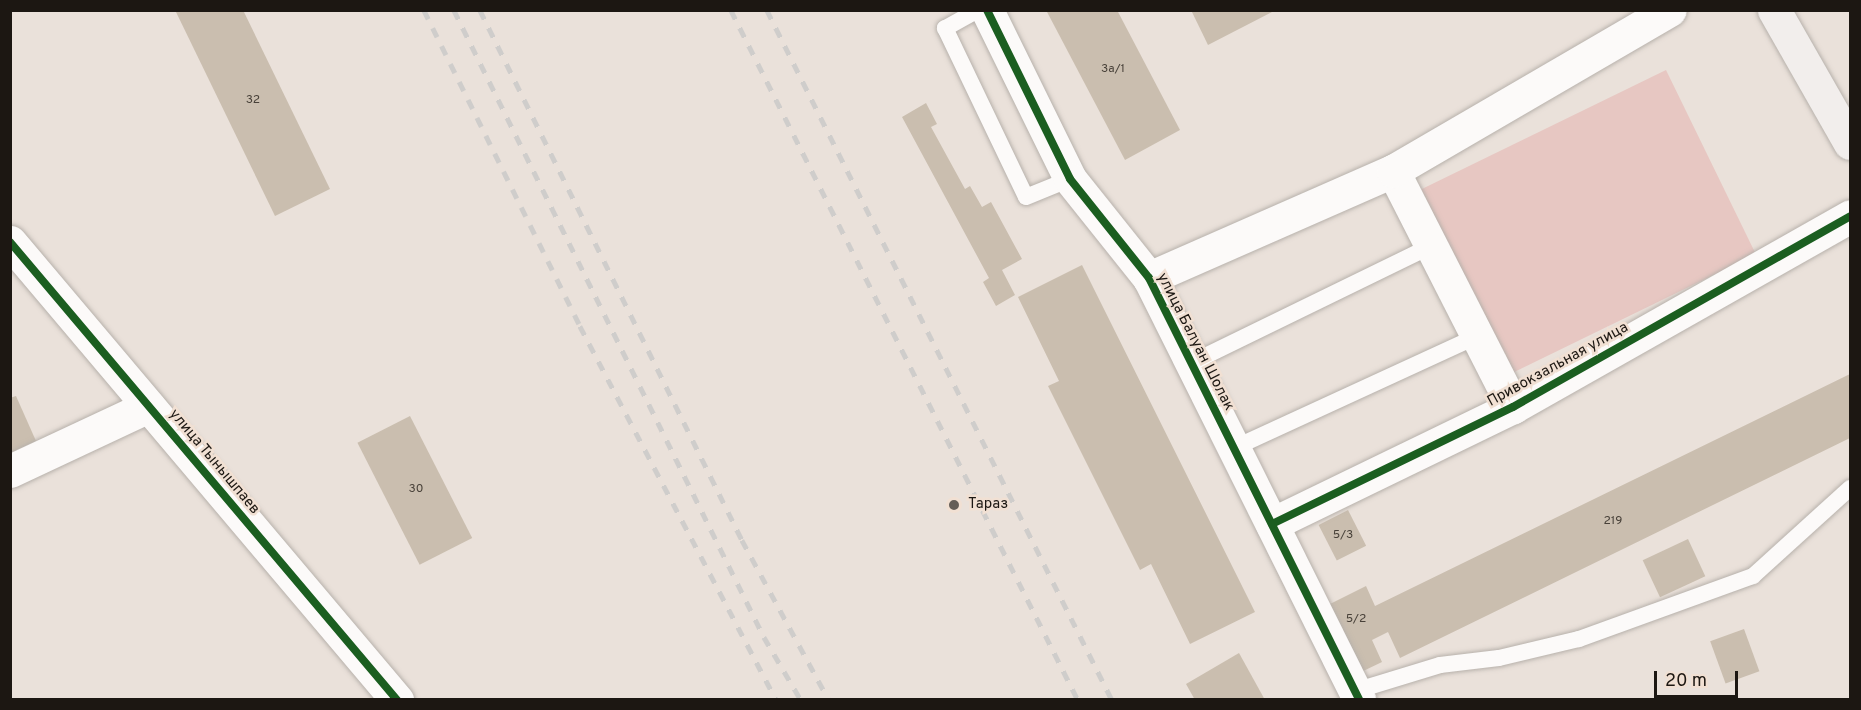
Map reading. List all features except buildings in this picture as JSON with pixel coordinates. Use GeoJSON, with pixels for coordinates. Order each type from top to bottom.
{"type":"FeatureCollection","features":[{"type":"Feature","properties":{"kind":"main road"},"geometry":{"type":"LineString","coordinates":[[1774,10],[1851,143]]}},
{"type":"Feature","properties":{"kind":"street","name":"улица Балуан Шолак"},"geometry":{"type":"LineString","coordinates":[[987,10],[1070,179],[1149,279],[1357,695]]}},
{"type":"Feature","properties":{"kind":"street"},"geometry":{"type":"LineString","coordinates":[[1149,279],[1393,171],[1670,10]]}},
{"type":"Feature","properties":{"kind":"street","name":"Привокзальная улица"},"geometry":{"type":"LineString","coordinates":[[1393,171],[1513,407]]}},
{"type":"Feature","properties":{"kind":"street","name":"Привокзальная улица"},"geometry":{"type":"LineString","coordinates":[[1272,524],[1513,407],[1851,216]]}},
{"type":"Feature","properties":{"kind":"street","name":"улица Тынышпаев"},"geometry":{"type":"LineString","coordinates":[[10,242],[397,699]]}},
{"type":"Feature","properties":{"kind":"street"},"geometry":{"type":"LineString","coordinates":[[10,471],[149,406]]}},
{"type":"Feature","properties":{"kind":"lane"},"geometry":{"type":"LineString","coordinates":[[978,10],[945,28],[1026,197],[1070,179]]}},
{"type":"Feature","properties":{"kind":"lane"},"geometry":{"type":"LineString","coordinates":[[1191,363],[1431,246]]}},
{"type":"Feature","properties":{"kind":"lane"},"geometry":{"type":"LineString","coordinates":[[1234,448],[1477,336]]}},
{"type":"Feature","properties":{"kind":"lane"},"geometry":{"type":"LineString","coordinates":[[1357,695],[1440,665],[1499,658],[1579,639],[1753,576],[1851,488]]}},
{"type":"Feature","properties":{"kind":"shaded area"},"geometry":{"type":"Polygon","coordinates":[[[1666,70],[1756,254],[1509,375],[1419,191],[1666,70]]]}},
{"type":"Feature","properties":{"kind":"railway"},"geometry":{"type":"LineString","coordinates":[[424,10],[580,326],[776,700]]}},
{"type":"Feature","properties":{"kind":"railway"},"geometry":{"type":"LineString","coordinates":[[454,10],[764,637],[801,700]]}},
{"type":"Feature","properties":{"kind":"railway"},"geometry":{"type":"LineString","coordinates":[[480,10],[742,540],[829,700]]}},
{"type":"Feature","properties":{"kind":"railway"},"geometry":{"type":"LineString","coordinates":[[731,10],[1078,700]]}},
{"type":"Feature","properties":{"kind":"railway"},"geometry":{"type":"LineString","coordinates":[[767,10],[1112,700]]}},
{"type":"Feature","properties":{"kind":"cycle path"},"geometry":{"type":"LineString","coordinates":[[987,10],[1070,179],[1149,278],[1359,700]]}},
{"type":"Feature","properties":{"kind":"cycle path"},"geometry":{"type":"LineString","coordinates":[[1272,524],[1513,407],[1850,216]]}},
{"type":"Feature","properties":{"kind":"cycle path"},"geometry":{"type":"LineString","coordinates":[[10,242],[397,700]]}},
{"type":"Feature","properties":{"kind":"place","name":"Тараз"},"geometry":{"type":"Point","coordinates":[954,505]}}]}
